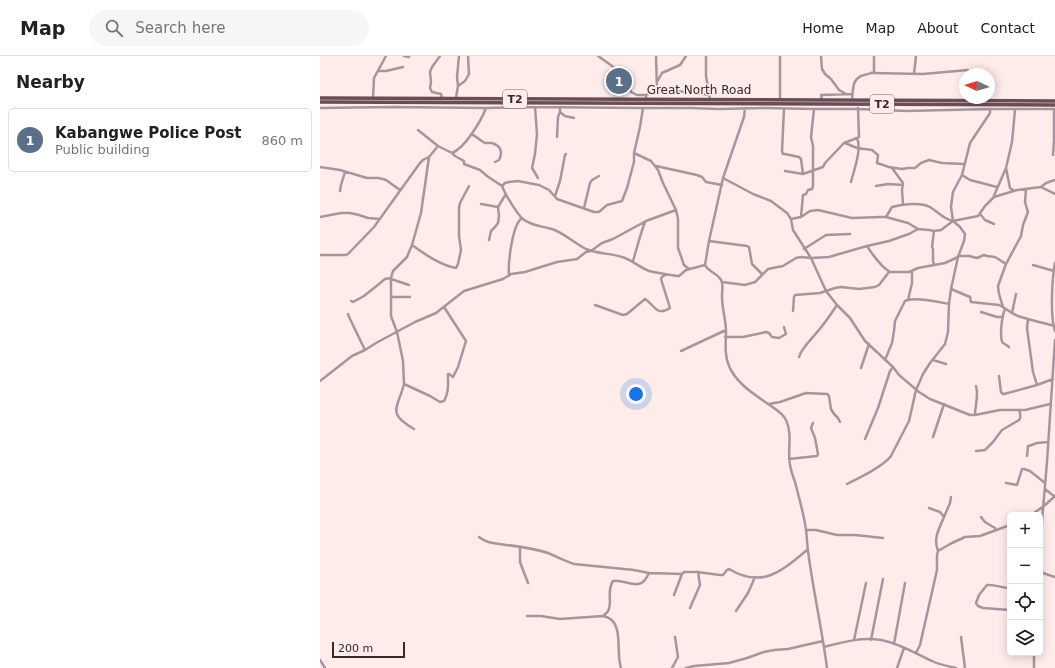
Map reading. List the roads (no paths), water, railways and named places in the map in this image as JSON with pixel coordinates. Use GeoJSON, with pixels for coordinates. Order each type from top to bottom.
{"type":"FeatureCollection","features":[{"type":"Feature","properties":{"kind":"main road","name":"Great North Road"},"geometry":{"type":"LineString","coordinates":[[320,98],[646,100],[688,100],[709,98],[822,101],[1055,101]]}},
{"type":"Feature","properties":{"kind":"main road","name":"Great North Road"},"geometry":{"type":"LineString","coordinates":[[320,102],[858,104],[1055,108]]}},
{"type":"Feature","properties":{"kind":"street"},"geometry":{"type":"LineString","coordinates":[[373,98],[374,78],[386,56]]}},
{"type":"Feature","properties":{"kind":"street"},"geometry":{"type":"LineString","coordinates":[[404,56],[409,57]]}},
{"type":"Feature","properties":{"kind":"street"},"geometry":{"type":"LineString","coordinates":[[440,56],[430,72],[432,82],[430,88],[432,92],[441,94],[442,98]]}},
{"type":"Feature","properties":{"kind":"street"},"geometry":{"type":"LineString","coordinates":[[456,98],[459,56]]}},
{"type":"Feature","properties":{"kind":"street"},"geometry":{"type":"LineString","coordinates":[[458,86],[465,81],[469,74],[468,56]]}},
{"type":"Feature","properties":{"kind":"street"},"geometry":{"type":"LineString","coordinates":[[598,56],[622,73],[632,92],[637,95],[646,95],[657,90],[688,92],[709,98],[706,76],[706,56]]}},
{"type":"Feature","properties":{"kind":"street"},"geometry":{"type":"LineString","coordinates":[[656,56],[657,90]]}},
{"type":"Feature","properties":{"kind":"street"},"geometry":{"type":"LineString","coordinates":[[657,82],[662,73],[680,65],[686,56]]}},
{"type":"Feature","properties":{"kind":"street"},"geometry":{"type":"LineString","coordinates":[[780,56],[780,100]]}},
{"type":"Feature","properties":{"kind":"street"},"geometry":{"type":"LineString","coordinates":[[821,56],[822,69],[825,74],[831,79],[839,90],[846,94]]}},
{"type":"Feature","properties":{"kind":"street"},"geometry":{"type":"LineString","coordinates":[[871,73],[873,73],[874,70],[874,56]]}},
{"type":"Feature","properties":{"kind":"street"},"geometry":{"type":"LineString","coordinates":[[914,74],[916,56]]}},
{"type":"Feature","properties":{"kind":"street"},"geometry":{"type":"LineString","coordinates":[[377,71],[386,71],[403,67]]}},
{"type":"Feature","properties":{"kind":"street"},"geometry":{"type":"LineString","coordinates":[[852,100],[853,87],[857,79],[863,75],[871,73],[914,74],[959,71]]}},
{"type":"Feature","properties":{"kind":"street"},"geometry":{"type":"LineString","coordinates":[[688,92],[688,100]]}},
{"type":"Feature","properties":{"kind":"street"},"geometry":{"type":"LineString","coordinates":[[822,101],[822,95],[852,94]]}},
{"type":"Feature","properties":{"kind":"street"},"geometry":{"type":"LineString","coordinates":[[646,95],[646,100]]}},
{"type":"Feature","properties":{"kind":"street"},"geometry":{"type":"LineString","coordinates":[[851,182],[859,148],[859,140],[857,138],[859,137],[858,104]]}},
{"type":"Feature","properties":{"kind":"street"},"geometry":{"type":"LineString","coordinates":[[320,108],[392,106],[486,108],[858,109],[906,111],[990,109],[1016,110],[1055,108],[1053,155]]}},
{"type":"Feature","properties":{"kind":"street"},"geometry":{"type":"LineString","coordinates":[[535,107],[537,134],[532,168],[538,178]]}},
{"type":"Feature","properties":{"kind":"street"},"geometry":{"type":"LineString","coordinates":[[557,137],[560,107]]}},
{"type":"Feature","properties":{"kind":"street"},"geometry":{"type":"LineString","coordinates":[[452,153],[457,151],[472,134],[486,108]]}},
{"type":"Feature","properties":{"kind":"street"},"geometry":{"type":"LineString","coordinates":[[502,186],[505,183],[518,181],[539,185],[549,190],[557,199],[599,212],[607,205],[622,201],[634,162],[634,153],[643,108]]}},
{"type":"Feature","properties":{"kind":"street"},"geometry":{"type":"LineString","coordinates":[[705,266],[723,178],[744,117],[745,108]]}},
{"type":"Feature","properties":{"kind":"street"},"geometry":{"type":"LineString","coordinates":[[784,109],[782,151],[783,154],[799,157],[801,159],[803,174]]}},
{"type":"Feature","properties":{"kind":"street"},"geometry":{"type":"LineString","coordinates":[[801,217],[803,195],[812,189],[813,186],[813,146],[811,137],[814,109]]}},
{"type":"Feature","properties":{"kind":"street"},"geometry":{"type":"LineString","coordinates":[[953,221],[951,207],[952,196],[962,174],[970,143],[990,113],[990,109]]}},
{"type":"Feature","properties":{"kind":"street"},"geometry":{"type":"LineString","coordinates":[[791,218],[801,217],[810,211],[818,210],[852,218],[881,217],[908,223],[918,229],[934,231],[944,229],[953,221],[977,216],[992,198],[1006,168],[1012,142],[1016,110]]}},
{"type":"Feature","properties":{"kind":"street"},"geometry":{"type":"LineString","coordinates":[[560,112],[565,116],[574,118]]}},
{"type":"Feature","properties":{"kind":"street"},"geometry":{"type":"LineString","coordinates":[[418,130],[438,146],[464,161],[464,164],[480,170],[502,186],[516,212],[532,224],[559,232],[591,251],[613,254],[633,261],[650,271],[679,276],[689,269],[705,266]]}},
{"type":"Feature","properties":{"kind":"street"},"geometry":{"type":"LineString","coordinates":[[472,134],[483,142],[493,144],[501,149],[499,160],[495,162]]}},
{"type":"Feature","properties":{"kind":"street"},"geometry":{"type":"LineString","coordinates":[[784,171],[803,174],[813,171],[823,166],[825,162],[845,143],[857,138]]}},
{"type":"Feature","properties":{"kind":"street"},"geometry":{"type":"LineString","coordinates":[[845,143],[874,151],[878,155],[877,163],[892,168],[914,168],[921,163],[930,160],[942,163],[965,164]]}},
{"type":"Feature","properties":{"kind":"street"},"geometry":{"type":"LineString","coordinates":[[320,255],[346,255],[361,242],[381,219],[420,163],[425,158],[429,157],[438,146]]}},
{"type":"Feature","properties":{"kind":"street"},"geometry":{"type":"LineString","coordinates":[[634,153],[651,160],[658,170],[676,210],[678,219],[678,248],[684,265],[689,269]]}},
{"type":"Feature","properties":{"kind":"street"},"geometry":{"type":"LineString","coordinates":[[555,197],[566,154]]}},
{"type":"Feature","properties":{"kind":"street"},"geometry":{"type":"LineString","coordinates":[[414,429],[402,422],[396,410],[396,405],[404,384],[403,361],[397,332],[391,316],[391,279],[393,271],[406,257],[412,245],[420,213],[429,157]]}},
{"type":"Feature","properties":{"kind":"street"},"geometry":{"type":"LineString","coordinates":[[655,166],[696,175],[702,177],[706,182],[722,186]]}},
{"type":"Feature","properties":{"kind":"street"},"geometry":{"type":"LineString","coordinates":[[320,167],[367,178],[386,180],[400,190]]}},
{"type":"Feature","properties":{"kind":"street"},"geometry":{"type":"LineString","coordinates":[[892,168],[903,185],[903,204]]}},
{"type":"Feature","properties":{"kind":"street"},"geometry":{"type":"LineString","coordinates":[[1006,168],[1010,188],[1014,191]]}},
{"type":"Feature","properties":{"kind":"street"},"geometry":{"type":"LineString","coordinates":[[340,191],[345,172]]}},
{"type":"Feature","properties":{"kind":"street"},"geometry":{"type":"LineString","coordinates":[[962,174],[970,180],[997,187]]}},
{"type":"Feature","properties":{"kind":"street"},"geometry":{"type":"LineString","coordinates":[[584,208],[590,183],[599,176]]}},
{"type":"Feature","properties":{"kind":"street"},"geometry":{"type":"LineString","coordinates":[[723,178],[753,194],[771,201],[787,213],[791,218],[793,230],[810,258],[826,291],[850,318],[865,341],[916,390],[930,399],[970,415],[1000,410],[1025,410],[1050,404]]}},
{"type":"Feature","properties":{"kind":"street"},"geometry":{"type":"LineString","coordinates":[[992,198],[1014,191],[1041,187],[1046,183],[1055,180]]}},
{"type":"Feature","properties":{"kind":"street"},"geometry":{"type":"LineString","coordinates":[[876,186],[888,184],[903,185]]}},
{"type":"Feature","properties":{"kind":"street"},"geometry":{"type":"LineString","coordinates":[[412,245],[438,262],[456,268],[461,250],[459,236],[459,208],[469,186]]}},
{"type":"Feature","properties":{"kind":"street"},"geometry":{"type":"LineString","coordinates":[[1041,187],[1055,194]]}},
{"type":"Feature","properties":{"kind":"street"},"geometry":{"type":"LineString","coordinates":[[1009,347],[1003,343],[1002,339],[1004,308],[998,286],[1006,264],[1022,236],[1023,225],[1028,212],[1024,202],[1026,189]]}},
{"type":"Feature","properties":{"kind":"street"},"geometry":{"type":"LineString","coordinates":[[489,240],[491,231],[498,223],[498,207],[506,194]]}},
{"type":"Feature","properties":{"kind":"street"},"geometry":{"type":"LineString","coordinates":[[481,204],[498,207]]}},
{"type":"Feature","properties":{"kind":"street"},"geometry":{"type":"LineString","coordinates":[[847,484],[865,475],[888,460],[909,421],[916,390],[923,374],[945,344],[948,332],[951,289],[958,257],[964,241],[965,234],[960,227],[953,221],[946,219],[929,207],[903,204],[891,208],[886,218]]}},
{"type":"Feature","properties":{"kind":"street"},"geometry":{"type":"LineString","coordinates":[[320,381],[352,356],[366,350],[415,322],[436,313],[464,291],[557,262],[576,259],[602,243],[646,221],[676,210]]}},
{"type":"Feature","properties":{"kind":"street"},"geometry":{"type":"LineString","coordinates":[[320,217],[350,213],[368,218],[381,219]]}},
{"type":"Feature","properties":{"kind":"street"},"geometry":{"type":"LineString","coordinates":[[980,214],[985,220],[994,224]]}},
{"type":"Feature","properties":{"kind":"street"},"geometry":{"type":"LineString","coordinates":[[509,276],[510,250],[515,228],[522,218]]}},
{"type":"Feature","properties":{"kind":"street"},"geometry":{"type":"LineString","coordinates":[[633,261],[646,221]]}},
{"type":"Feature","properties":{"kind":"street"},"geometry":{"type":"LineString","coordinates":[[722,282],[745,285],[755,282],[768,269],[783,266],[796,258],[829,257],[867,246],[892,241],[918,229]]}},
{"type":"Feature","properties":{"kind":"street"},"geometry":{"type":"LineString","coordinates":[[934,231],[932,247],[934,265]]}},
{"type":"Feature","properties":{"kind":"street"},"geometry":{"type":"LineString","coordinates":[[804,249],[826,235],[850,234]]}},
{"type":"Feature","properties":{"kind":"street"},"geometry":{"type":"LineString","coordinates":[[709,241],[749,247],[752,264],[762,274]]}},
{"type":"Feature","properties":{"kind":"street"},"geometry":{"type":"LineString","coordinates":[[867,246],[875,258],[889,272],[908,272],[946,262],[958,257],[969,256],[977,258],[984,255],[998,259],[1006,264]]}},
{"type":"Feature","properties":{"kind":"street"},"geometry":{"type":"LineString","coordinates":[[1055,263],[1055,331]]}},
{"type":"Feature","properties":{"kind":"street"},"geometry":{"type":"LineString","coordinates":[[1033,265],[1054,271]]}},
{"type":"Feature","properties":{"kind":"street"},"geometry":{"type":"LineString","coordinates":[[705,266],[716,274],[722,282],[722,304],[726,330],[725,352],[734,375],[781,413],[786,420],[789,429],[789,459],[791,472],[798,494],[806,530],[807,550],[827,668]]}},
{"type":"Feature","properties":{"kind":"street"},"geometry":{"type":"LineString","coordinates":[[885,360],[892,343],[895,321],[904,303],[908,300],[912,283],[912,271]]}},
{"type":"Feature","properties":{"kind":"street"},"geometry":{"type":"LineString","coordinates":[[793,311],[795,295],[820,293],[841,287],[859,289],[877,286],[889,272]]}},
{"type":"Feature","properties":{"kind":"street"},"geometry":{"type":"LineString","coordinates":[[594,305],[623,315],[627,314],[645,299],[648,300],[657,310],[668,310],[670,308],[661,280],[666,274]]}},
{"type":"Feature","properties":{"kind":"street"},"geometry":{"type":"LineString","coordinates":[[351,301],[353,302],[364,296],[384,279],[391,279],[409,285]]}},
{"type":"Feature","properties":{"kind":"street"},"geometry":{"type":"LineString","coordinates":[[951,289],[970,297],[971,302],[999,305],[1012,313],[1028,319],[1054,325]]}},
{"type":"Feature","properties":{"kind":"street"},"geometry":{"type":"LineString","coordinates":[[1012,313],[1016,294]]}},
{"type":"Feature","properties":{"kind":"street"},"geometry":{"type":"LineString","coordinates":[[392,297],[410,297]]}},
{"type":"Feature","properties":{"kind":"street"},"geometry":{"type":"LineString","coordinates":[[908,300],[930,300],[949,304]]}},
{"type":"Feature","properties":{"kind":"street"},"geometry":{"type":"LineString","coordinates":[[799,357],[804,347],[818,332],[837,305]]}},
{"type":"Feature","properties":{"kind":"street"},"geometry":{"type":"LineString","coordinates":[[404,384],[440,402],[444,401],[448,387],[448,374],[453,377],[458,367],[466,341],[444,307]]}},
{"type":"Feature","properties":{"kind":"street"},"geometry":{"type":"LineString","coordinates":[[981,312],[997,317],[1003,317]]}},
{"type":"Feature","properties":{"kind":"street"},"geometry":{"type":"LineString","coordinates":[[348,314],[366,350]]}},
{"type":"Feature","properties":{"kind":"street"},"geometry":{"type":"LineString","coordinates":[[1028,319],[1027,328],[1036,385]]}},
{"type":"Feature","properties":{"kind":"street"},"geometry":{"type":"LineString","coordinates":[[725,337],[743,337],[766,332],[772,337],[779,338],[786,334],[784,327]]}},
{"type":"Feature","properties":{"kind":"street"},"geometry":{"type":"LineString","coordinates":[[681,351],[726,330]]}},
{"type":"Feature","properties":{"kind":"street"},"geometry":{"type":"LineString","coordinates":[[1043,516],[1055,340]]}},
{"type":"Feature","properties":{"kind":"street"},"geometry":{"type":"LineString","coordinates":[[861,368],[869,344]]}},
{"type":"Feature","properties":{"kind":"street"},"geometry":{"type":"LineString","coordinates":[[933,360],[946,364]]}},
{"type":"Feature","properties":{"kind":"street"},"geometry":{"type":"LineString","coordinates":[[865,439],[878,408],[890,371],[893,367]]}},
{"type":"Feature","properties":{"kind":"street"},"geometry":{"type":"LineString","coordinates":[[999,376],[1001,392],[1003,394],[1053,379]]}},
{"type":"Feature","properties":{"kind":"street"},"geometry":{"type":"LineString","coordinates":[[975,415],[977,395],[976,386]]}},
{"type":"Feature","properties":{"kind":"street"},"geometry":{"type":"LineString","coordinates":[[768,404],[780,402],[806,393],[827,394],[829,396],[831,409],[840,422]]}},
{"type":"Feature","properties":{"kind":"street"},"geometry":{"type":"LineString","coordinates":[[933,437],[944,404]]}},
{"type":"Feature","properties":{"kind":"street"},"geometry":{"type":"LineString","coordinates":[[976,451],[985,450],[1002,430],[1019,420],[1021,416],[1019,410]]}},
{"type":"Feature","properties":{"kind":"street"},"geometry":{"type":"LineString","coordinates":[[789,459],[817,456],[816,438],[811,428],[813,423]]}},
{"type":"Feature","properties":{"kind":"street"},"geometry":{"type":"LineString","coordinates":[[1027,456],[1028,446],[1048,442]]}},
{"type":"Feature","properties":{"kind":"street"},"geometry":{"type":"LineString","coordinates":[[1006,483],[1017,485],[1022,469],[1024,469],[1046,483]]}},
{"type":"Feature","properties":{"kind":"street"},"geometry":{"type":"LineString","coordinates":[[1035,512],[1055,497],[1045,489]]}},
{"type":"Feature","properties":{"kind":"street"},"geometry":{"type":"LineString","coordinates":[[916,654],[920,645],[937,570],[938,551],[936,539],[951,497]]}},
{"type":"Feature","properties":{"kind":"street"},"geometry":{"type":"LineString","coordinates":[[929,508],[940,512],[944,517]]}},
{"type":"Feature","properties":{"kind":"street"},"geometry":{"type":"LineString","coordinates":[[981,516],[985,522],[995,528],[995,531]]}},
{"type":"Feature","properties":{"kind":"street"},"geometry":{"type":"LineString","coordinates":[[938,551],[965,537],[980,536],[1007,526]]}},
{"type":"Feature","properties":{"kind":"street"},"geometry":{"type":"LineString","coordinates":[[806,530],[816,530],[838,535],[883,538]]}},
{"type":"Feature","properties":{"kind":"street"},"geometry":{"type":"LineString","coordinates":[[479,537],[487,542],[520,547],[550,554],[566,562],[574,564],[649,573],[682,574],[688,572],[698,572],[723,575],[729,569],[755,577],[763,577],[774,574],[807,550]]}},
{"type":"Feature","properties":{"kind":"street"},"geometry":{"type":"LineString","coordinates":[[520,547],[520,562],[528,583]]}},
{"type":"Feature","properties":{"kind":"street"},"geometry":{"type":"LineString","coordinates":[[690,608],[700,585],[698,572]]}},
{"type":"Feature","properties":{"kind":"street"},"geometry":{"type":"LineString","coordinates":[[603,616],[610,607],[609,590],[613,581],[618,580],[638,584],[646,580],[649,573]]}},
{"type":"Feature","properties":{"kind":"street"},"geometry":{"type":"LineString","coordinates":[[1043,573],[1055,577]]}},
{"type":"Feature","properties":{"kind":"street"},"geometry":{"type":"LineString","coordinates":[[674,595],[682,574]]}},
{"type":"Feature","properties":{"kind":"street"},"geometry":{"type":"LineString","coordinates":[[736,611],[748,593],[755,577]]}},
{"type":"Feature","properties":{"kind":"street"},"geometry":{"type":"LineString","coordinates":[[871,640],[884,579]]}},
{"type":"Feature","properties":{"kind":"street"},"geometry":{"type":"LineString","coordinates":[[854,640],[866,583]]}},
{"type":"Feature","properties":{"kind":"street"},"geometry":{"type":"LineString","coordinates":[[894,644],[905,583]]}},
{"type":"Feature","properties":{"kind":"street"},"geometry":{"type":"LineString","coordinates":[[1007,588],[992,585],[987,586],[979,595],[976,602],[978,606],[983,608],[1007,610]]}},
{"type":"Feature","properties":{"kind":"street"},"geometry":{"type":"LineString","coordinates":[[527,616],[541,616],[560,619],[603,616],[608,617],[615,624],[618,632],[621,668]]}},
{"type":"Feature","properties":{"kind":"street"},"geometry":{"type":"LineString","coordinates":[[672,668],[678,657],[675,637]]}},
{"type":"Feature","properties":{"kind":"street"},"geometry":{"type":"LineString","coordinates":[[961,637],[965,668]]}},
{"type":"Feature","properties":{"kind":"street"},"geometry":{"type":"LineString","coordinates":[[824,647],[854,640],[882,640],[904,648],[933,662],[956,668]]}},
{"type":"Feature","properties":{"kind":"street"},"geometry":{"type":"LineString","coordinates":[[686,668],[729,663],[764,652],[788,649],[823,641]]}},
{"type":"Feature","properties":{"kind":"street"},"geometry":{"type":"LineString","coordinates":[[897,668],[904,648]]}},
{"type":"Feature","properties":{"kind":"street"},"geometry":{"type":"LineString","coordinates":[[1034,656],[1034,668]]}},
{"type":"Feature","properties":{"kind":"street"},"geometry":{"type":"LineString","coordinates":[[320,660],[326,668]]}},
{"type":"Feature","properties":{"kind":"place","name":"Kabangwe Police Post"},"geometry":{"type":"Point","coordinates":[619,81]}}]}
